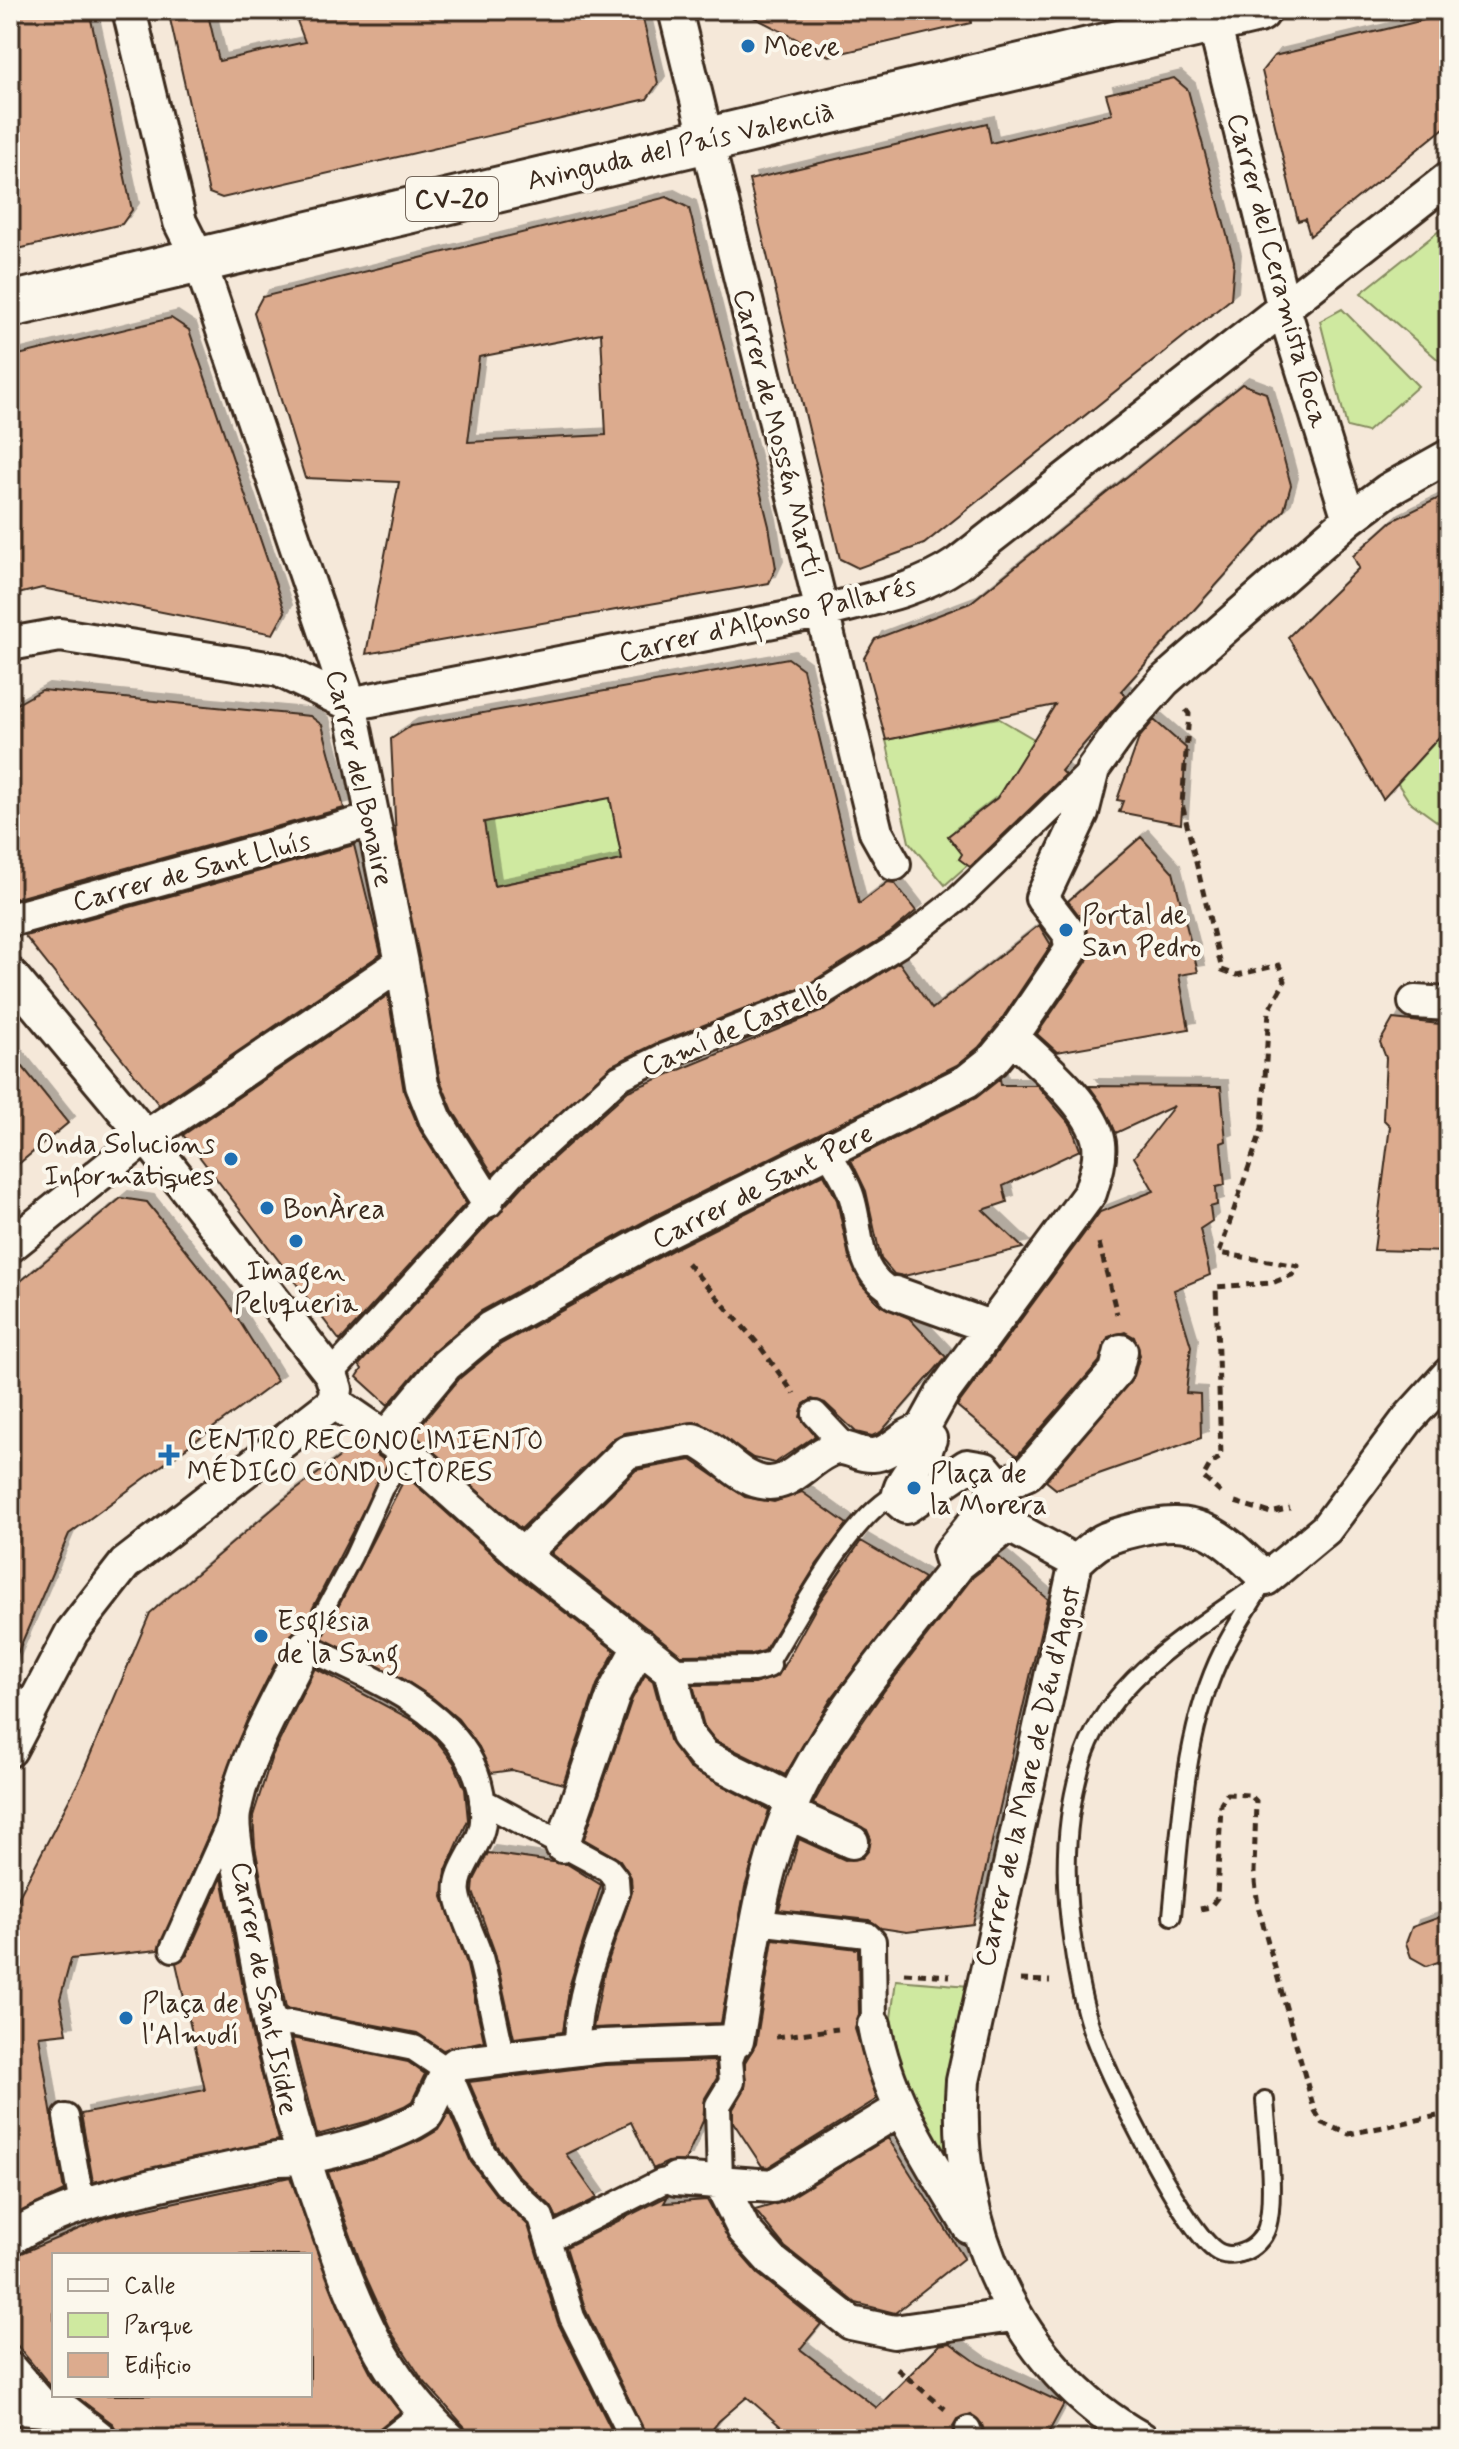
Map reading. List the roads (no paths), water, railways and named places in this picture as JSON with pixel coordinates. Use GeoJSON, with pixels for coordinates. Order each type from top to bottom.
{"type":"FeatureCollection","features":[{"type":"Feature","properties":{"kind":"main road","name":"Avinguda del País Valencià"},"geometry":{"type":"LineString","coordinates":[[10,305],[1212,15],[1258,10]]}},
{"type":"Feature","properties":{"kind":"street","name":"Carrer del Bonaire"},"geometry":{"type":"LineString","coordinates":[[129,10],[180,222],[199,260],[350,704],[426,1099],[487,1201]]}},
{"type":"Feature","properties":{"kind":"street","name":"Carrer de Mossén Martí"},"geometry":{"type":"LineString","coordinates":[[675,10],[876,832],[894,864]]}},
{"type":"Feature","properties":{"kind":"street","name":"Carrer del Ceramista Roca"},"geometry":{"type":"LineString","coordinates":[[1212,15],[1284,309],[1349,519]]}},
{"type":"Feature","properties":{"kind":"street","name":"Carrer d'Alfonso Pallarés"},"geometry":{"type":"LineString","coordinates":[[350,704],[824,611],[899,592],[943,574],[1449,178]]}},
{"type":"Feature","properties":{"kind":"street"},"geometry":{"type":"LineString","coordinates":[[1093,769],[1124,726],[1164,681],[1349,519],[1388,490],[1449,456]]}},
{"type":"Feature","properties":{"kind":"street"},"geometry":{"type":"LineString","coordinates":[[10,644],[60,635],[279,670],[350,704]]}},
{"type":"Feature","properties":{"kind":"street","name":"Carrer de Sant Pere"},"geometry":{"type":"LineString","coordinates":[[397,1445],[446,1365],[490,1328],[665,1232],[967,1081],[992,1061],[1012,1037],[1073,944],[1069,933],[1042,898],[1082,813],[1093,769]]}},
{"type":"Feature","properties":{"kind":"street","name":"Camí de Castelló"},"geometry":{"type":"LineString","coordinates":[[333,1388],[487,1201],[570,1119],[619,1078],[660,1058],[814,998],[899,945],[959,898],[1093,769]]}},
{"type":"Feature","properties":{"kind":"street","name":"Carrer de Sant Lluís"},"geometry":{"type":"LineString","coordinates":[[10,920],[373,820]]}},
{"type":"Feature","properties":{"kind":"street"},"geometry":{"type":"LineString","coordinates":[[10,1246],[146,1137],[402,963]]}},
{"type":"Feature","properties":{"kind":"street"},"geometry":{"type":"LineString","coordinates":[[10,974],[146,1137],[333,1388],[522,1555],[670,1670],[687,1735],[704,1756],[852,1842]]}},
{"type":"Feature","properties":{"kind":"street"},"geometry":{"type":"LineString","coordinates":[[1415,1002],[1449,1004]]}},
{"type":"Feature","properties":{"kind":"street"},"geometry":{"type":"LineString","coordinates":[[815,1414],[845,1446],[869,1455],[882,1453],[905,1436],[922,1430],[942,1394],[1090,1193],[1099,1147],[1095,1130],[1056,1079],[1012,1037]]}},
{"type":"Feature","properties":{"kind":"street"},"geometry":{"type":"LineString","coordinates":[[828,1152],[853,1201],[862,1259],[871,1276],[895,1293],[990,1327]]}},
{"type":"Feature","properties":{"kind":"street"},"geometry":{"type":"LineString","coordinates":[[994,1488],[1028,1473],[1116,1371],[1121,1351]]}},
{"type":"Feature","properties":{"kind":"street"},"geometry":{"type":"LineString","coordinates":[[1266,1579],[1326,1529],[1408,1419],[1449,1374]]}},
{"type":"Feature","properties":{"kind":"street"},"geometry":{"type":"LineString","coordinates":[[10,1750],[19,1704],[125,1564],[333,1388]]}},
{"type":"Feature","properties":{"kind":"street"},"geometry":{"type":"LineString","coordinates":[[922,1430],[930,1439],[924,1456],[900,1486],[898,1500],[906,1507],[967,1466],[985,1469],[995,1481],[994,1498],[949,1554],[952,1563],[959,1564],[834,1728],[791,1807],[757,1922],[737,2041],[730,2060],[732,2082],[718,2105],[720,2182],[744,2230],[796,2283],[851,2323],[894,2332],[1013,2315]]}},
{"type":"Feature","properties":{"kind":"street"},"geometry":{"type":"LineString","coordinates":[[522,1555],[627,1452],[693,1440],[758,1482],[771,1484],[790,1478],[827,1451],[845,1446]]}},
{"type":"Feature","properties":{"kind":"street","name":"Carrer de la Mare de Déu d'Agost"},"geometry":{"type":"LineString","coordinates":[[987,2257],[963,2157],[960,2120],[963,2081],[1076,1562],[1099,1539],[1160,1523],[1190,1524],[1226,1541],[1266,1579]]}},
{"type":"Feature","properties":{"kind":"street","name":"Carrer de la Mare de Déu d'Agost"},"geometry":{"type":"LineString","coordinates":[[959,1564],[1008,1525],[1076,1562]]}},
{"type":"Feature","properties":{"kind":"street"},"geometry":{"type":"LineString","coordinates":[[562,1846],[615,1691],[640,1645]]}},
{"type":"Feature","properties":{"kind":"street"},"geometry":{"type":"LineString","coordinates":[[179,1938],[233,1816],[249,1767],[305,1646],[433,1713],[468,1757],[482,1801],[483,1830],[461,1874],[458,1894],[480,1959],[503,2058]]}},
{"type":"Feature","properties":{"kind":"street"},"geometry":{"type":"LineString","coordinates":[[670,1670],[754,1669],[768,1665]]}},
{"type":"Feature","properties":{"kind":"street"},"geometry":{"type":"LineString","coordinates":[[482,1801],[608,1869],[618,1885],[577,2012],[577,2048]]}},
{"type":"Feature","properties":{"kind":"street","name":"Carrer de Sant Isidre"},"geometry":{"type":"LineString","coordinates":[[233,1816],[267,2025],[301,2160],[348,2283],[381,2357],[423,2413],[450,2439]]}},
{"type":"Feature","properties":{"kind":"street"},"geometry":{"type":"LineString","coordinates":[[757,1922],[867,1935],[873,1941],[874,2025],[900,2109],[987,2257],[1013,2315],[1049,2365],[1077,2395],[1142,2439]]}},
{"type":"Feature","properties":{"kind":"street"},"geometry":{"type":"LineString","coordinates":[[267,2025],[291,2023],[414,2048],[448,2071],[483,2153],[506,2184],[535,2209],[549,2239],[572,2317],[633,2439]]}},
{"type":"Feature","properties":{"kind":"street"},"geometry":{"type":"LineString","coordinates":[[10,2239],[39,2222],[82,2205],[276,2159],[301,2160],[341,2150],[422,2118],[448,2071],[456,2064],[577,2048],[737,2041]]}},
{"type":"Feature","properties":{"kind":"street"},"geometry":{"type":"LineString","coordinates":[[549,2239],[661,2182],[676,2179],[773,2186],[900,2109]]}},
{"type":"Feature","properties":{"kind":"street"},"geometry":{"type":"LineString","coordinates":[[66,2117],[82,2205]]}},
{"type":"Feature","properties":{"kind":"street"},"geometry":{"type":"LineString","coordinates":[[10,2369],[45,2409]]}},
{"type":"Feature","properties":{"kind":"street"},"geometry":{"type":"LineString","coordinates":[[10,2407],[67,2412],[91,2429]]}},
{"type":"Feature","properties":{"kind":"street"},"geometry":{"type":"LineString","coordinates":[[390,2439],[423,2413]]}},
{"type":"Feature","properties":{"kind":"lane"},"geometry":{"type":"LineString","coordinates":[[305,1646],[353,1557],[384,1489],[397,1445]]}},
{"type":"Feature","properties":{"kind":"lane"},"geometry":{"type":"LineString","coordinates":[[768,1665],[854,1531],[886,1498],[898,1493]]}},
{"type":"Feature","properties":{"kind":"lane"},"geometry":{"type":"LineString","coordinates":[[1172,1916],[1191,1761],[1204,1701],[1223,1651],[1266,1579]]}},
{"type":"Feature","properties":{"kind":"lane"},"geometry":{"type":"LineString","coordinates":[[1265,2100],[1267,2230],[1252,2249],[1233,2256],[1216,2252],[1204,2239],[1146,2144],[1103,2061],[1079,1983],[1068,1899],[1067,1852],[1078,1778],[1097,1727],[1111,1706],[1155,1660],[1266,1579]]}},
{"type":"Feature","properties":{"kind":"place","name":"Moeve"},"geometry":{"type":"Point","coordinates":[748,46]}},
{"type":"Feature","properties":{"kind":"place","name":"Portal de San Pedro"},"geometry":{"type":"Point","coordinates":[1066,930]}},
{"type":"Feature","properties":{"kind":"place","name":"Onda Solucions Informatiques"},"geometry":{"type":"Point","coordinates":[231,1159]}},
{"type":"Feature","properties":{"kind":"place","name":"BonÀrea"},"geometry":{"type":"Point","coordinates":[267,1208]}},
{"type":"Feature","properties":{"kind":"place","name":"Imagen Peluqueria"},"geometry":{"type":"Point","coordinates":[296,1241]}},
{"type":"Feature","properties":{"kind":"place","name":"CENTRO RECONOCIMIENTO MÉDICO CONDUCTORES"},"geometry":{"type":"Point","coordinates":[169,1455]}},
{"type":"Feature","properties":{"kind":"place","name":"Plaça de la Morera"},"geometry":{"type":"Point","coordinates":[914,1488]}},
{"type":"Feature","properties":{"kind":"place","name":"Església de la Sang"},"geometry":{"type":"Point","coordinates":[261,1636]}},
{"type":"Feature","properties":{"kind":"place","name":"Plaça de l'Almudí"},"geometry":{"type":"Point","coordinates":[126,2018]}}]}
